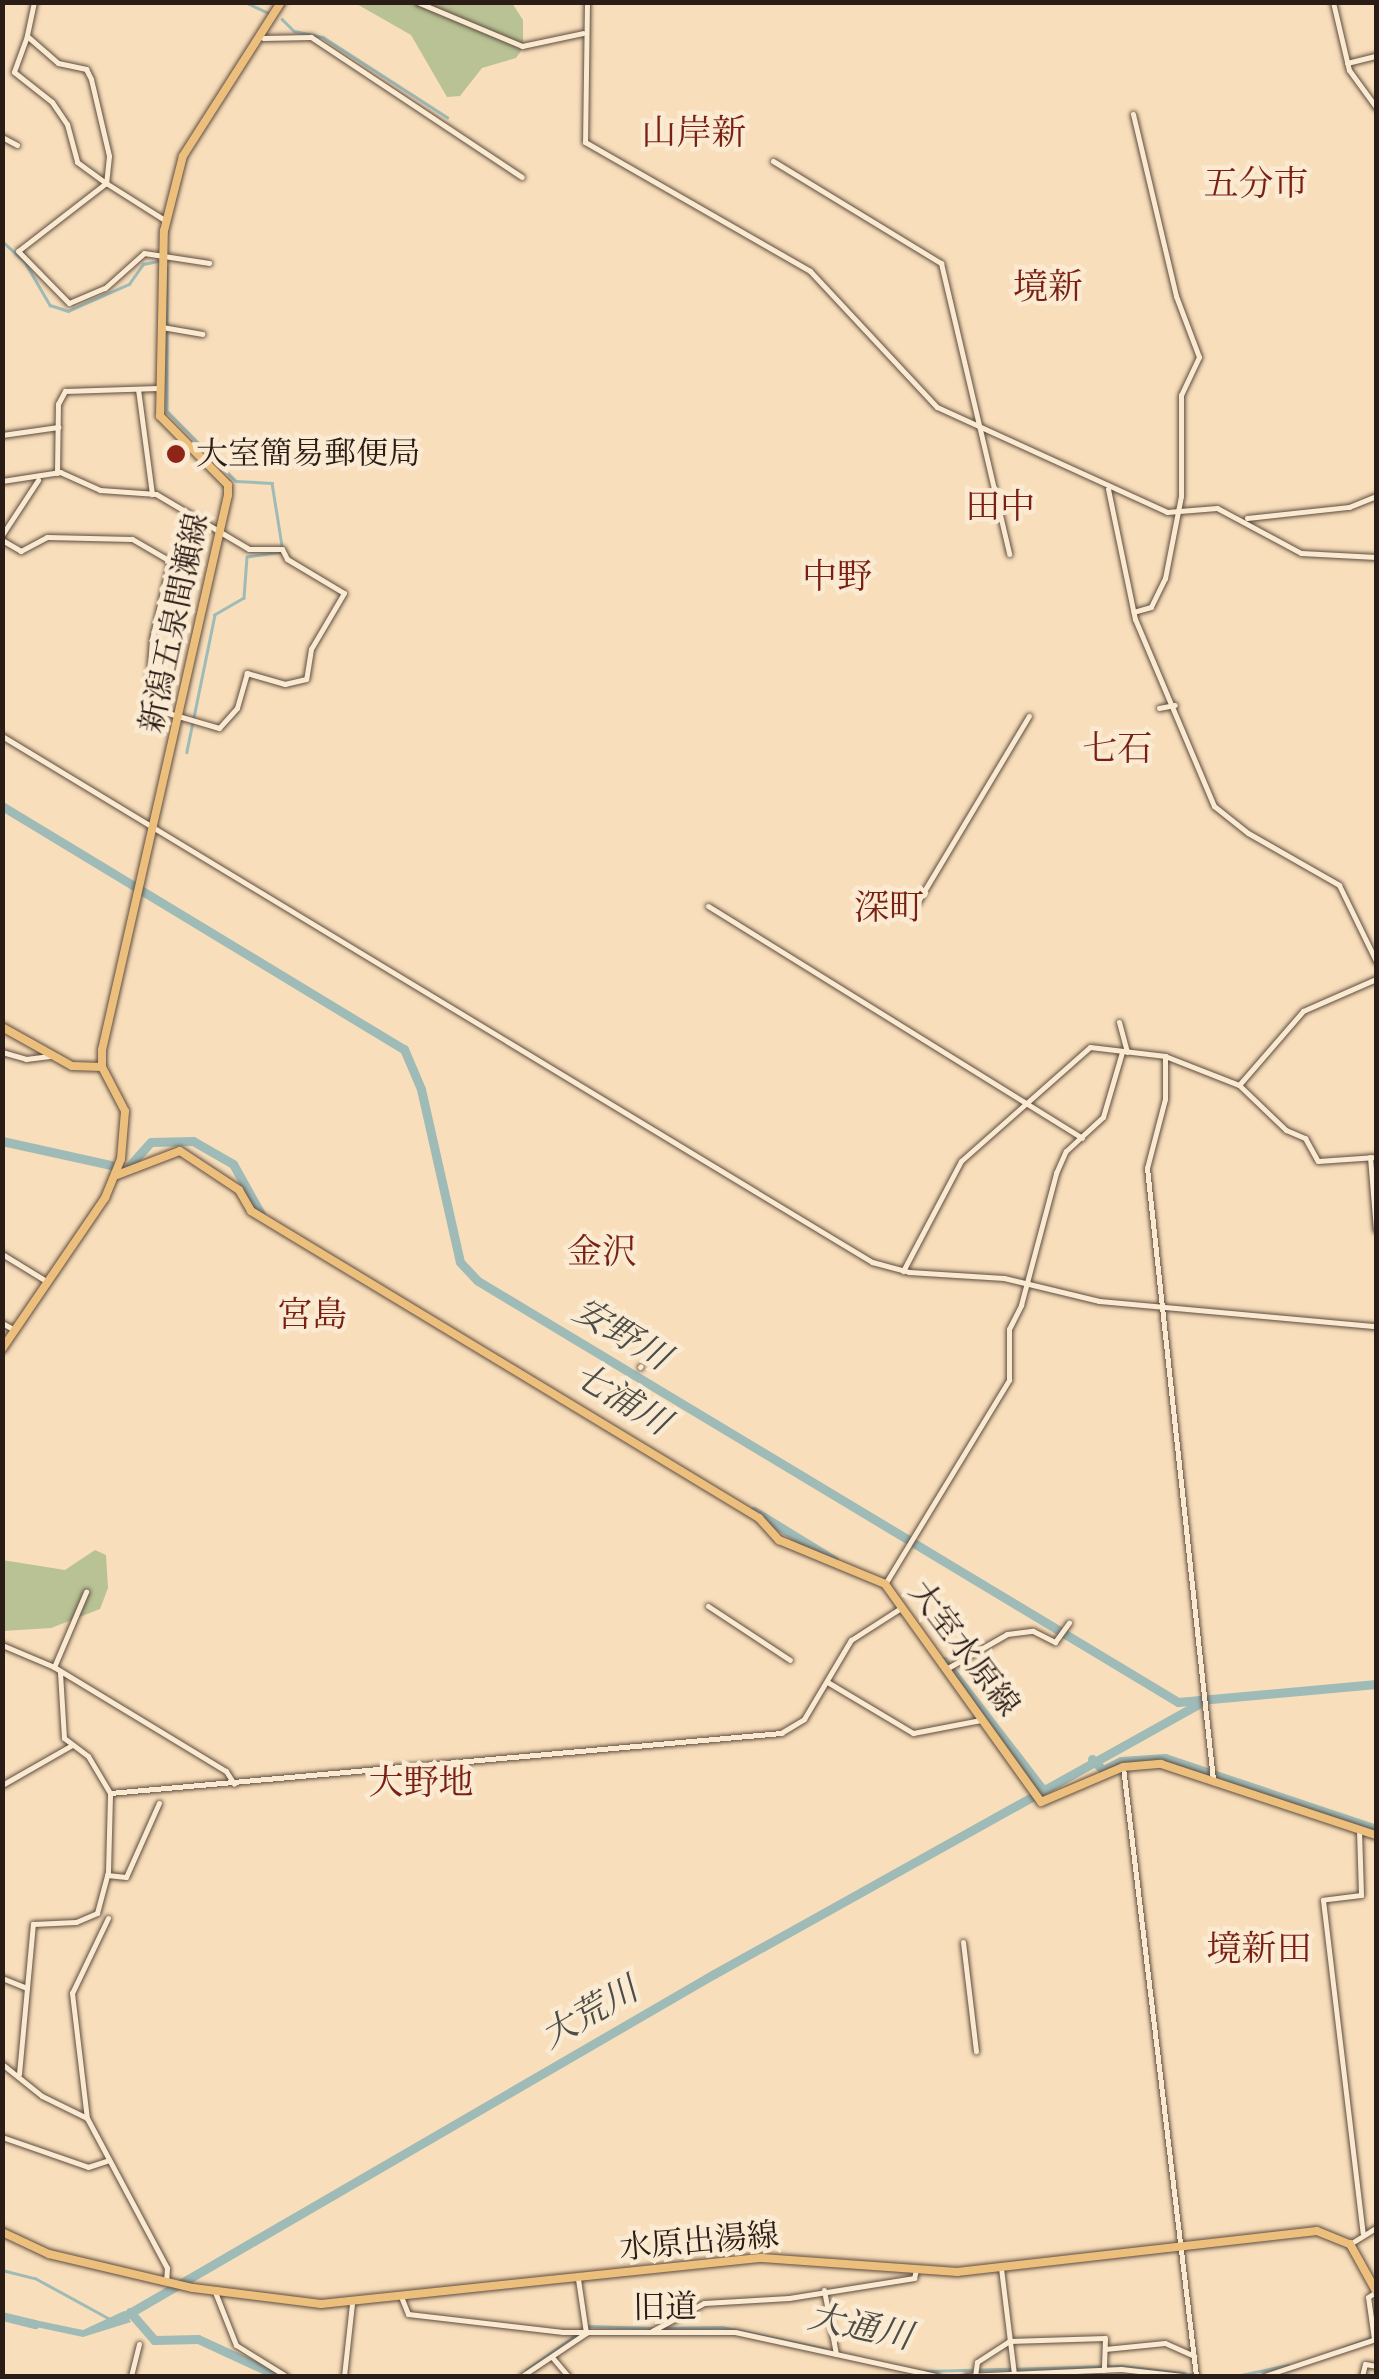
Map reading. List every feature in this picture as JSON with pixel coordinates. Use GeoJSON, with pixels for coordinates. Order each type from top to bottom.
{"type":"FeatureCollection","features":[{"type":"Feature","properties":{"kind":"main road","name":"新潟五泉間瀬線"},"geometry":{"type":"LineString","coordinates":[[102,1066],[181,720],[228,485],[167,426],[158,388],[166,221],[183,156],[263,38],[280,2]]}},
{"type":"Feature","properties":{"kind":"main road"},"geometry":{"type":"LineString","coordinates":[[2,1027],[72,1066],[102,1066],[126,1121],[116,1175],[2,1349]]}},
{"type":"Feature","properties":{"kind":"main road","name":"大室水原線"},"geometry":{"type":"LineString","coordinates":[[116,1175],[180,1151],[239,1190],[251,1211],[724,1496],[779,1540],[885,1584],[986,1719],[1039,1800],[1123,1767],[1161,1764],[1376,1835]]}},
{"type":"Feature","properties":{"kind":"main road","name":"水原出湯線"},"geometry":{"type":"LineString","coordinates":[[2,2232],[49,2254],[190,2287],[352,2304],[762,2258],[916,2270],[1001,2268],[1317,2232],[1350,2244]]}},
{"type":"Feature","properties":{"kind":"main road"},"geometry":{"type":"LineString","coordinates":[[1350,2244],[1376,2292]]}},
{"type":"Feature","properties":{"kind":"street"},"geometry":{"type":"LineString","coordinates":[[34,2],[14,72],[52,102],[67,124],[77,162],[166,221]]}},
{"type":"Feature","properties":{"kind":"street"},"geometry":{"type":"LineString","coordinates":[[417,2],[522,46],[583,33]]}},
{"type":"Feature","properties":{"kind":"street"},"geometry":{"type":"LineString","coordinates":[[587,2],[583,33],[585,142],[810,272],[937,407],[1108,488],[1180,512],[1217,508],[1244,518],[1300,553],[1376,557]]}},
{"type":"Feature","properties":{"kind":"street"},"geometry":{"type":"LineString","coordinates":[[1333,2],[1347,63],[1376,107]]}},
{"type":"Feature","properties":{"kind":"street"},"geometry":{"type":"LineString","coordinates":[[27,36],[58,63],[86,69],[109,156],[106,183],[18,251],[69,304],[106,288],[140,255],[162,253],[209,263]]}},
{"type":"Feature","properties":{"kind":"street"},"geometry":{"type":"LineString","coordinates":[[263,38],[311,37],[522,178]]}},
{"type":"Feature","properties":{"kind":"street"},"geometry":{"type":"LineString","coordinates":[[1347,63],[1376,56]]}},
{"type":"Feature","properties":{"kind":"street"},"geometry":{"type":"LineString","coordinates":[[1133,114],[1176,296],[1199,357],[1180,395],[1180,512],[1156,601],[1134,612]]}},
{"type":"Feature","properties":{"kind":"street"},"geometry":{"type":"LineString","coordinates":[[2,136],[17,145]]}},
{"type":"Feature","properties":{"kind":"street"},"geometry":{"type":"LineString","coordinates":[[773,161],[941,263],[1009,554]]}},
{"type":"Feature","properties":{"kind":"street"},"geometry":{"type":"LineString","coordinates":[[160,327],[202,334]]}},
{"type":"Feature","properties":{"kind":"street"},"geometry":{"type":"LineString","coordinates":[[138,388],[152,494]]}},
{"type":"Feature","properties":{"kind":"street"},"geometry":{"type":"LineString","coordinates":[[57,472],[58,427],[65,391],[158,388]]}},
{"type":"Feature","properties":{"kind":"street"},"geometry":{"type":"LineString","coordinates":[[2,436],[58,427]]}},
{"type":"Feature","properties":{"kind":"street"},"geometry":{"type":"LineString","coordinates":[[2,481],[38,480],[57,472],[100,490],[152,494],[248,549],[282,548],[287,558],[344,593],[311,649],[306,679],[285,684],[247,673],[237,708],[223,727],[181,720],[147,706],[152,639],[170,567],[132,539],[55,536],[22,551],[2,538],[38,480]]}},
{"type":"Feature","properties":{"kind":"street"},"geometry":{"type":"LineString","coordinates":[[1108,488],[1134,612],[1214,806],[1248,833],[1339,885],[1376,961]]}},
{"type":"Feature","properties":{"kind":"street"},"geometry":{"type":"LineString","coordinates":[[1244,518],[1349,508],[1376,496]]}},
{"type":"Feature","properties":{"kind":"street"},"geometry":{"type":"LineString","coordinates":[[1159,708],[1175,704]]}},
{"type":"Feature","properties":{"kind":"street"},"geometry":{"type":"LineString","coordinates":[[918,904],[1029,716]]}},
{"type":"Feature","properties":{"kind":"street"},"geometry":{"type":"LineString","coordinates":[[2,736],[864,1256],[903,1271],[1027,1284],[1165,1309],[1376,1326]]}},
{"type":"Feature","properties":{"kind":"street"},"geometry":{"type":"LineString","coordinates":[[708,906],[1027,1100],[1082,1138]]}},
{"type":"Feature","properties":{"kind":"street"},"geometry":{"type":"LineString","coordinates":[[1239,1085],[1303,1012],[1376,979]]}},
{"type":"Feature","properties":{"kind":"street"},"geometry":{"type":"LineString","coordinates":[[885,1584],[1009,1380],[1009,1329],[1027,1284],[1061,1158],[1108,1106],[1125,1053],[1119,1022]]}},
{"type":"Feature","properties":{"kind":"street"},"geometry":{"type":"LineString","coordinates":[[903,1271],[961,1162],[1090,1047],[1165,1056],[1239,1085],[1286,1130],[1305,1138],[1318,1161],[1373,1157],[1376,1230]]}},
{"type":"Feature","properties":{"kind":"street"},"geometry":{"type":"LineString","coordinates":[[2,1052],[26,1059],[50,1056]]}},
{"type":"Feature","properties":{"kind":"street"},"geometry":{"type":"LineString","coordinates":[[1165,1056],[1165,1099],[1147,1158],[1213,1779]]}},
{"type":"Feature","properties":{"kind":"street"},"geometry":{"type":"LineString","coordinates":[[2,1254],[46,1280]]}},
{"type":"Feature","properties":{"kind":"street"},"geometry":{"type":"LineString","coordinates":[[2,1323],[13,1330]]}},
{"type":"Feature","properties":{"kind":"street"},"geometry":{"type":"LineString","coordinates":[[19,2074],[33,1924],[76,1922],[97,1913],[107,1875],[110,1793],[88,1756],[64,1738],[57,1670],[86,1592]]}},
{"type":"Feature","properties":{"kind":"street"},"geometry":{"type":"LineString","coordinates":[[708,1606],[790,1660]]}},
{"type":"Feature","properties":{"kind":"street"},"geometry":{"type":"LineString","coordinates":[[110,1793],[772,1734],[799,1724],[829,1684],[851,1640],[901,1608]]}},
{"type":"Feature","properties":{"kind":"street"},"geometry":{"type":"LineString","coordinates":[[946,1670],[1008,1634],[1032,1631],[1057,1640],[1068,1624]]}},
{"type":"Feature","properties":{"kind":"street"},"geometry":{"type":"LineString","coordinates":[[2,1645],[57,1670],[226,1771],[234,1784]]}},
{"type":"Feature","properties":{"kind":"street"},"geometry":{"type":"LineString","coordinates":[[829,1684],[913,1733],[986,1719]]}},
{"type":"Feature","properties":{"kind":"street"},"geometry":{"type":"LineString","coordinates":[[2,1784],[72,1745]]}},
{"type":"Feature","properties":{"kind":"street"},"geometry":{"type":"LineString","coordinates":[[1123,1767],[1196,2376]]}},
{"type":"Feature","properties":{"kind":"street"},"geometry":{"type":"LineString","coordinates":[[107,1875],[126,1877],[159,1803]]}},
{"type":"Feature","properties":{"kind":"street"},"geometry":{"type":"LineString","coordinates":[[1360,1830],[1362,1895],[1322,1900],[1363,2233]]}},
{"type":"Feature","properties":{"kind":"street"},"geometry":{"type":"LineString","coordinates":[[108,1918],[72,1993],[87,2118],[167,2268],[169,2281]]}},
{"type":"Feature","properties":{"kind":"street"},"geometry":{"type":"LineString","coordinates":[[963,1942],[976,2050]]}},
{"type":"Feature","properties":{"kind":"street"},"geometry":{"type":"LineString","coordinates":[[2,1978],[26,1988]]}},
{"type":"Feature","properties":{"kind":"street"},"geometry":{"type":"LineString","coordinates":[[2,2064],[42,2096],[87,2118]]}},
{"type":"Feature","properties":{"kind":"street"},"geometry":{"type":"LineString","coordinates":[[2,2137],[88,2167],[109,2160]]}},
{"type":"Feature","properties":{"kind":"street"},"geometry":{"type":"LineString","coordinates":[[1350,2244],[1376,2228]]}},
{"type":"Feature","properties":{"kind":"street"},"geometry":{"type":"LineString","coordinates":[[1001,2268],[1014,2375]]}},
{"type":"Feature","properties":{"kind":"street"},"geometry":{"type":"LineString","coordinates":[[652,2331],[704,2303],[914,2278],[916,2270]]}},
{"type":"Feature","properties":{"kind":"street"},"geometry":{"type":"LineString","coordinates":[[522,2376],[586,2333],[578,2278]]}},
{"type":"Feature","properties":{"kind":"street"},"geometry":{"type":"LineString","coordinates":[[824,2290],[836,2354]]}},
{"type":"Feature","properties":{"kind":"street"},"geometry":{"type":"LineString","coordinates":[[215,2292],[236,2345],[286,2376]]}},
{"type":"Feature","properties":{"kind":"street"},"geometry":{"type":"LineString","coordinates":[[1264,2376],[1375,2336],[1368,2297],[1376,2292]]}},
{"type":"Feature","properties":{"kind":"street","name":"旧道"},"geometry":{"type":"LineString","coordinates":[[402,2299],[408,2314],[586,2333],[735,2332],[937,2376]]}},
{"type":"Feature","properties":{"kind":"street"},"geometry":{"type":"LineString","coordinates":[[344,2376],[352,2304]]}},
{"type":"Feature","properties":{"kind":"street"},"geometry":{"type":"LineString","coordinates":[[975,2376],[977,2362],[1009,2342],[1105,2338],[1104,2370]]}},
{"type":"Feature","properties":{"kind":"street"},"geometry":{"type":"LineString","coordinates":[[131,2376],[139,2344]]}},
{"type":"Feature","properties":{"kind":"street"},"geometry":{"type":"LineString","coordinates":[[1105,2350],[1165,2344],[1194,2356]]}},
{"type":"Feature","properties":{"kind":"street"},"geometry":{"type":"LineString","coordinates":[[552,2357],[568,2376]]}},
{"type":"Feature","properties":{"kind":"street"},"geometry":{"type":"LineString","coordinates":[[1362,2376],[1365,2364],[1376,2366]]}},
{"type":"Feature","properties":{"kind":"street"},"geometry":{"type":"LineString","coordinates":[[966,2376],[1094,2374],[1104,2370],[1184,2376]]}},
{"type":"Feature","properties":{"kind":"green space"},"geometry":{"type":"Polygon","coordinates":[[[355,3],[512,3],[523,20],[523,48],[516,58],[482,68],[460,96],[447,97],[411,35],[355,3]]]}},
{"type":"Feature","properties":{"kind":"green space"},"geometry":{"type":"Polygon","coordinates":[[[95,1550],[106,1555],[108,1588],[100,1609],[51,1628],[3,1631],[2,1560],[65,1570],[95,1550]]]}},
{"type":"Feature","properties":{"kind":"water"},"geometry":{"type":"Polygon","coordinates":[[[124,2311],[131,2322],[83,2337],[22,2324],[25,2318],[83,2330],[124,2311]]]}},
{"type":"Feature","properties":{"kind":"waterway"},"geometry":{"type":"LineString","coordinates":[[245,2],[271,14]]}},
{"type":"Feature","properties":{"kind":"waterway"},"geometry":{"type":"LineString","coordinates":[[282,19],[294,31],[323,37],[447,117]]}},
{"type":"Feature","properties":{"kind":"waterway"},"geometry":{"type":"LineString","coordinates":[[2,241],[25,262],[50,305],[68,311],[129,284],[143,264],[158,261]]}},
{"type":"Feature","properties":{"kind":"waterway"},"geometry":{"type":"LineString","coordinates":[[167,267],[167,411],[236,481],[272,483],[283,552],[247,557],[244,598],[215,615],[187,752]]}},
{"type":"Feature","properties":{"kind":"waterway","name":"安野川"},"geometry":{"type":"LineString","coordinates":[[2,806],[404,1049],[421,1089],[460,1262],[478,1281],[1178,1702],[1376,1684]]}},
{"type":"Feature","properties":{"kind":"waterway","name":"七浦川"},"geometry":{"type":"LineString","coordinates":[[2,1141],[111,1165]]}},
{"type":"Feature","properties":{"kind":"waterway","name":"七浦川"},"geometry":{"type":"LineString","coordinates":[[130,1165],[151,1142],[193,1141],[233,1164],[261,1214]]}},
{"type":"Feature","properties":{"kind":"waterway","name":"七浦川"},"geometry":{"type":"LineString","coordinates":[[754,1511],[834,1560]]}},
{"type":"Feature","properties":{"kind":"waterway","name":"七浦川"},"geometry":{"type":"LineString","coordinates":[[944,1661],[1043,1790]]}},
{"type":"Feature","properties":{"kind":"waterway","name":"大荒川"},"geometry":{"type":"LineString","coordinates":[[116,2321],[714,1974],[1197,1705]]}},
{"type":"Feature","properties":{"kind":"waterway"},"geometry":{"type":"LineString","coordinates":[[1092,1759],[1103,1770],[1121,1761],[1165,1758],[1376,1829]]}},
{"type":"Feature","properties":{"kind":"waterway"},"geometry":{"type":"LineString","coordinates":[[2,2270],[35,2278],[110,2319]]}},
{"type":"Feature","properties":{"kind":"waterway","name":"大通川"},"geometry":{"type":"LineString","coordinates":[[130,2312],[154,2340],[198,2339],[278,2376]]}},
{"type":"Feature","properties":{"kind":"waterway","name":"大荒川"},"geometry":{"type":"LineString","coordinates":[[2,2316],[35,2324]]}},
{"type":"Feature","properties":{"kind":"waterway","name":"大通川"},"geometry":{"type":"LineString","coordinates":[[526,2370],[589,2326],[653,2328]]}},
{"type":"Feature","properties":{"kind":"waterway","name":"大通川"},"geometry":{"type":"LineString","coordinates":[[661,2328],[722,2327],[826,2349]]}},
{"type":"Feature","properties":{"kind":"waterway","name":"大通川"},"geometry":{"type":"LineString","coordinates":[[1343,2348],[1376,2336]]}},
{"type":"Feature","properties":{"kind":"waterway","name":"大通川"},"geometry":{"type":"LineString","coordinates":[[1236,2376],[1288,2365]]}},
{"type":"Feature","properties":{"kind":"waterway","name":"大通川"},"geometry":{"type":"LineString","coordinates":[[926,2371],[1122,2366],[1209,2376]]}},
{"type":"Feature","properties":{"kind":"place","name":"大室簡易郵便局"},"geometry":{"type":"Point","coordinates":[176,454]}},
{"type":"Feature","properties":{"kind":"district","name":"山岸新"},"geometry":{"type":"Point","coordinates":[694,134]}},
{"type":"Feature","properties":{"kind":"district","name":"五分市"},"geometry":{"type":"Point","coordinates":[1256,185]}},
{"type":"Feature","properties":{"kind":"district","name":"境新"},"geometry":{"type":"Point","coordinates":[1048,288]}},
{"type":"Feature","properties":{"kind":"district","name":"田中"},"geometry":{"type":"Point","coordinates":[1000,508]}},
{"type":"Feature","properties":{"kind":"district","name":"中野"},"geometry":{"type":"Point","coordinates":[837,578]}},
{"type":"Feature","properties":{"kind":"district","name":"七石"},"geometry":{"type":"Point","coordinates":[1117,750]}},
{"type":"Feature","properties":{"kind":"district","name":"深町"},"geometry":{"type":"Point","coordinates":[889,909]}},
{"type":"Feature","properties":{"kind":"district","name":"金沢"},"geometry":{"type":"Point","coordinates":[602,1253]}},
{"type":"Feature","properties":{"kind":"district","name":"宮島"},"geometry":{"type":"Point","coordinates":[312,1316]}},
{"type":"Feature","properties":{"kind":"district","name":"大野地"},"geometry":{"type":"Point","coordinates":[421,1784]}},
{"type":"Feature","properties":{"kind":"district","name":"境新田"},"geometry":{"type":"Point","coordinates":[1259,1950]}}]}
